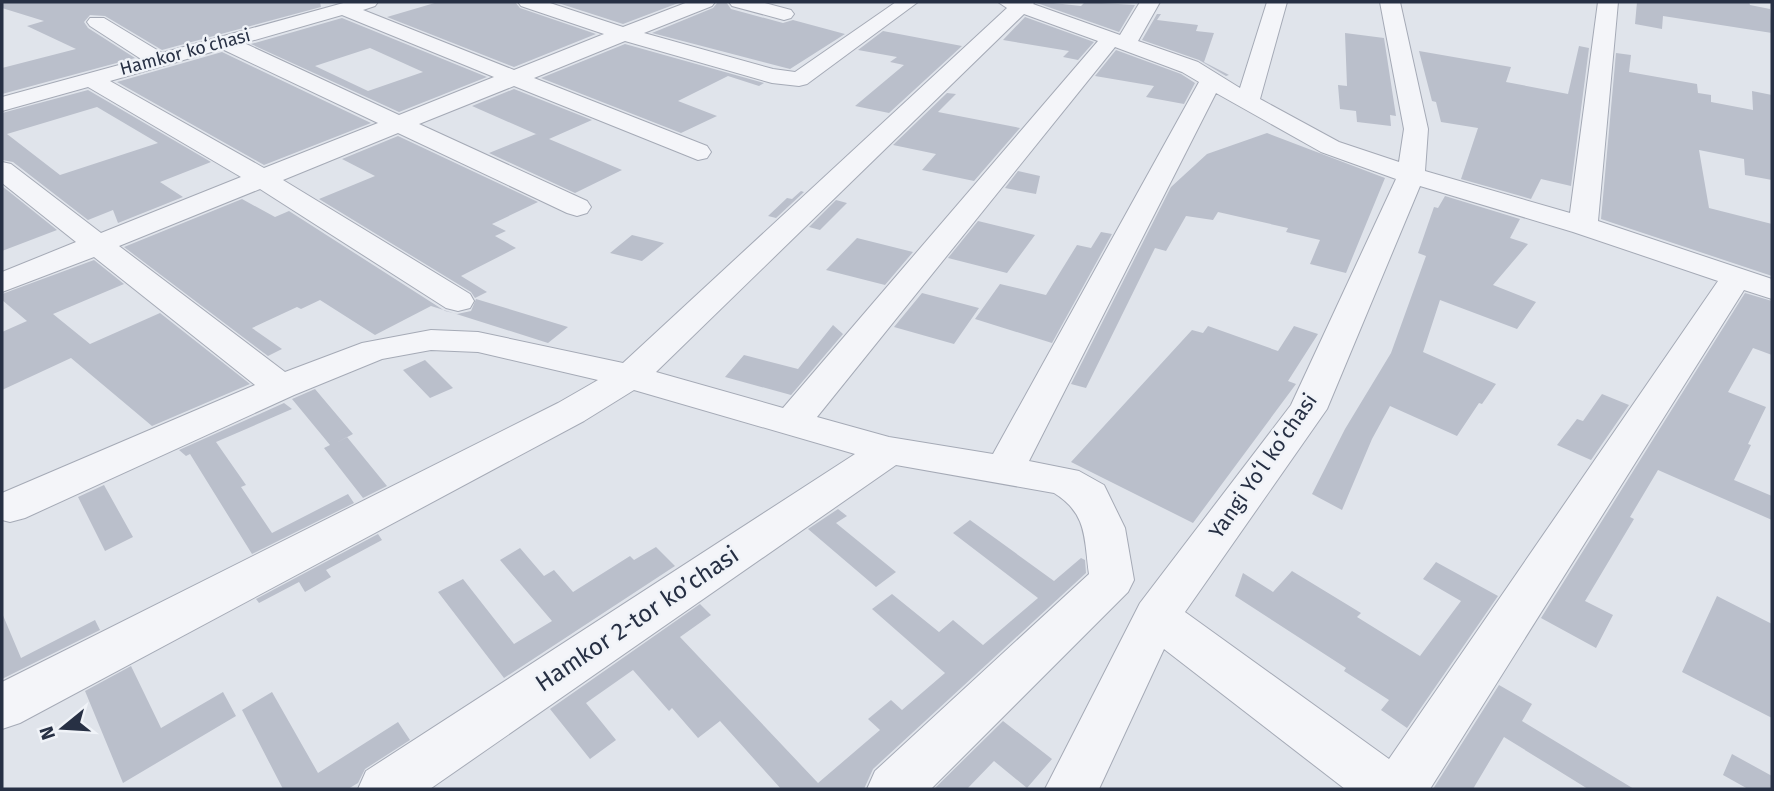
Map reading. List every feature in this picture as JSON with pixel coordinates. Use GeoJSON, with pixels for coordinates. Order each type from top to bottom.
{"type":"FeatureCollection","features":[{"type":"Feature","properties":{"kind":"street","name":"Hamkor koʻchasi"},"geometry":{"type":"LineString","coordinates":[[2,104],[369,2]]}},
{"type":"Feature","properties":{"kind":"street"},"geometry":{"type":"LineString","coordinates":[[528,2],[624,34],[772,76],[799,79],[908,2]]}},
{"type":"Feature","properties":{"kind":"street"},"geometry":{"type":"LineString","coordinates":[[2,283],[400,124],[509,77],[705,2]]}},
{"type":"Feature","properties":{"kind":"street"},"geometry":{"type":"LineString","coordinates":[[739,2],[784,14]]}},
{"type":"Feature","properties":{"kind":"street"},"geometry":{"type":"LineString","coordinates":[[792,422],[1150,2]]}},
{"type":"Feature","properties":{"kind":"street"},"geometry":{"type":"LineString","coordinates":[[1248,101],[1277,2]]}},
{"type":"Feature","properties":{"kind":"street","name":"Yangi Yoʻl koʻchasi"},"geometry":{"type":"LineString","coordinates":[[1072,789],[1156,616],[1308,409],[1411,175],[1416,130],[1390,2]]}},
{"type":"Feature","properties":{"kind":"street"},"geometry":{"type":"LineString","coordinates":[[1583,226],[1608,2]]}},
{"type":"Feature","properties":{"kind":"street"},"geometry":{"type":"LineString","coordinates":[[2,706],[572,412],[631,376],[1018,3],[1190,67],[1330,147],[1754,283],[1400,789]]}},
{"type":"Feature","properties":{"kind":"street"},"geometry":{"type":"LineString","coordinates":[[283,8],[301,21]]}},
{"type":"Feature","properties":{"kind":"street"},"geometry":{"type":"LineString","coordinates":[[344,9],[698,152]]}},
{"type":"Feature","properties":{"kind":"street"},"geometry":{"type":"LineString","coordinates":[[97,22],[158,60]]}},
{"type":"Feature","properties":{"kind":"street"},"geometry":{"type":"LineString","coordinates":[[224,42],[578,207]]}},
{"type":"Feature","properties":{"kind":"street"},"geometry":{"type":"LineString","coordinates":[[90,79],[263,179],[458,301]]}},
{"type":"Feature","properties":{"kind":"street"},"geometry":{"type":"LineString","coordinates":[[1005,469],[1212,79]]}},
{"type":"Feature","properties":{"kind":"street"},"geometry":{"type":"LineString","coordinates":[[2,170],[281,387]]}},
{"type":"Feature","properties":{"kind":"street"},"geometry":{"type":"LineString","coordinates":[[5,503],[374,350],[431,341],[478,342],[631,376],[889,450],[1065,481],[1089,495],[1104,528],[1112,580],[894,789]]}},
{"type":"Feature","properties":{"kind":"street","name":"Hamkor 2-tor koʼchasi"},"geometry":{"type":"LineString","coordinates":[[386,789],[889,450]]}},
{"type":"Feature","properties":{"kind":"street"},"geometry":{"type":"LineString","coordinates":[[1156,616],[1387,789]]}},
{"type":"Feature","properties":{"kind":"building"},"geometry":{"type":"Polygon","coordinates":[[[2,2],[320,2],[321,7],[162,50],[105,16],[90,15],[84,22],[88,28],[135,58],[2,94],[2,68],[76,49],[27,26],[44,21],[2,8],[2,2]]]}},
{"type":"Feature","properties":{"kind":"building"},"geometry":{"type":"Polygon","coordinates":[[[438,2],[515,2],[520,8],[596,34],[514,67],[387,17],[438,2]]]}},
{"type":"Feature","properties":{"kind":"building"},"geometry":{"type":"Polygon","coordinates":[[[555,2],[681,2],[623,24],[555,2]]]}},
{"type":"Feature","properties":{"kind":"building"},"geometry":{"type":"Polygon","coordinates":[[[718,2],[726,2],[731,9],[783,23],[793,20],[845,34],[790,69],[652,33],[713,8],[718,2]]]}},
{"type":"Feature","properties":{"kind":"building"},"geometry":{"type":"Polygon","coordinates":[[[1085,2],[1135,5],[1119,32],[1037,3],[1081,6],[1085,2]]]}},
{"type":"Feature","properties":{"kind":"building"},"geometry":{"type":"Polygon","coordinates":[[[1637,2],[1749,2],[1750,5],[1770,9],[1772,33],[1663,16],[1662,29],[1635,24],[1637,2]]]}},
{"type":"Feature","properties":{"kind":"building"},"geometry":{"type":"Polygon","coordinates":[[[1157,14],[1161,14],[1157,20],[1198,25],[1196,31],[1214,33],[1204,62],[1229,75],[1226,76],[1199,60],[1142,40],[1157,14]]]}},
{"type":"Feature","properties":{"kind":"building"},"geometry":{"type":"Polygon","coordinates":[[[1025,17],[1094,42],[1078,60],[1063,57],[1069,51],[1003,40],[1025,17]]]}},
{"type":"Feature","properties":{"kind":"building"},"geometry":{"type":"Polygon","coordinates":[[[342,18],[487,77],[399,112],[251,44],[342,18]],[[370,48],[315,66],[368,91],[423,72],[370,48]]]}},
{"type":"Feature","properties":{"kind":"building"},"geometry":{"type":"Polygon","coordinates":[[[883,31],[962,46],[889,113],[855,106],[904,65],[890,62],[897,57],[858,50],[883,31]]]}},
{"type":"Feature","properties":{"kind":"building"},"geometry":{"type":"Polygon","coordinates":[[[1345,33],[1384,38],[1396,116],[1390,115],[1391,126],[1357,122],[1356,111],[1340,109],[1338,85],[1347,86],[1345,33]]]}},
{"type":"Feature","properties":{"kind":"building"},"geometry":{"type":"Polygon","coordinates":[[[625,44],[764,83],[759,86],[728,76],[678,101],[717,116],[681,133],[541,78],[625,44]]]}},
{"type":"Feature","properties":{"kind":"building"},"geometry":{"type":"Polygon","coordinates":[[[1579,46],[1589,48],[1571,186],[1541,179],[1531,199],[1461,179],[1478,128],[1441,122],[1436,102],[1432,101],[1419,51],[1511,67],[1506,82],[1568,94],[1579,46]]]}},
{"type":"Feature","properties":{"kind":"building"},"geometry":{"type":"Polygon","coordinates":[[[1116,50],[1181,74],[1195,83],[1184,104],[1146,97],[1154,86],[1095,76],[1116,50]]]}},
{"type":"Feature","properties":{"kind":"building"},"geometry":{"type":"Polygon","coordinates":[[[222,52],[371,123],[264,165],[117,82],[222,52]]]}},
{"type":"Feature","properties":{"kind":"building"},"geometry":{"type":"Polygon","coordinates":[[[1616,53],[1631,55],[1629,72],[1697,84],[1698,93],[1711,95],[1711,102],[1753,110],[1752,91],[1772,95],[1772,180],[1745,175],[1744,159],[1699,150],[1709,208],[1772,224],[1772,276],[1601,219],[1616,53]]]}},
{"type":"Feature","properties":{"kind":"building"},"geometry":{"type":"Polygon","coordinates":[[[514,89],[592,120],[549,139],[622,170],[575,193],[489,153],[536,134],[472,106],[514,89]]]}},
{"type":"Feature","properties":{"kind":"building"},"geometry":{"type":"Polygon","coordinates":[[[88,90],[211,162],[160,182],[183,197],[118,223],[113,210],[88,220],[13,162],[2,160],[2,113],[88,90]],[[97,107],[7,134],[60,175],[158,143],[97,107]]]}},
{"type":"Feature","properties":{"kind":"building"},"geometry":{"type":"Polygon","coordinates":[[[947,93],[956,94],[938,112],[1020,128],[974,181],[922,170],[936,154],[893,145],[947,93]]]}},
{"type":"Feature","properties":{"kind":"building"},"geometry":{"type":"Polygon","coordinates":[[[1267,133],[1385,178],[1346,273],[1310,264],[1320,240],[1286,232],[1288,228],[1218,212],[1213,220],[1186,216],[1166,251],[1155,248],[1086,388],[1071,384],[1171,187],[1207,154],[1267,133]]]}},
{"type":"Feature","properties":{"kind":"building"},"geometry":{"type":"Polygon","coordinates":[[[398,136],[538,202],[492,224],[506,231],[495,236],[516,248],[461,276],[487,292],[475,298],[471,292],[319,199],[375,176],[342,159],[398,136]]]}},
{"type":"Feature","properties":{"kind":"building"},"geometry":{"type":"Polygon","coordinates":[[[1018,171],[1040,176],[1036,194],[1005,188],[1018,171]]]}},
{"type":"Feature","properties":{"kind":"building"},"geometry":{"type":"Polygon","coordinates":[[[2,186],[57,230],[2,251],[2,186]]]}},
{"type":"Feature","properties":{"kind":"building"},"geometry":{"type":"Polygon","coordinates":[[[801,191],[804,192],[776,218],[768,216],[787,198],[792,199],[801,191]]]}},
{"type":"Feature","properties":{"kind":"building"},"geometry":{"type":"Polygon","coordinates":[[[1445,196],[1520,219],[1510,238],[1528,244],[1493,285],[1536,302],[1517,329],[1440,300],[1423,352],[1496,384],[1482,404],[1479,403],[1457,436],[1390,406],[1372,439],[1342,510],[1312,494],[1345,429],[1391,353],[1426,256],[1418,253],[1434,207],[1438,208],[1445,196]]]}},
{"type":"Feature","properties":{"kind":"building"},"geometry":{"type":"Polygon","coordinates":[[[242,199],[275,217],[289,211],[443,310],[431,306],[375,335],[320,300],[301,309],[297,307],[252,328],[282,349],[268,356],[124,247],[242,199]]]}},
{"type":"Feature","properties":{"kind":"building"},"geometry":{"type":"Polygon","coordinates":[[[836,200],[847,203],[820,230],[809,227],[836,200]]]}},
{"type":"Feature","properties":{"kind":"building"},"geometry":{"type":"Polygon","coordinates":[[[978,221],[1035,235],[1007,273],[948,258],[978,221]]]}},
{"type":"Feature","properties":{"kind":"building"},"geometry":{"type":"Polygon","coordinates":[[[1101,232],[1112,234],[1052,343],[975,319],[1000,284],[1046,295],[1077,245],[1091,248],[1101,232]]]}},
{"type":"Feature","properties":{"kind":"building"},"geometry":{"type":"Polygon","coordinates":[[[632,235],[664,243],[642,261],[610,253],[632,235]]]}},
{"type":"Feature","properties":{"kind":"building"},"geometry":{"type":"Polygon","coordinates":[[[857,238],[913,252],[885,285],[826,270],[857,238]]]}},
{"type":"Feature","properties":{"kind":"building"},"geometry":{"type":"Polygon","coordinates":[[[94,260],[124,284],[53,314],[90,344],[160,313],[250,384],[152,426],[71,358],[2,390],[2,332],[27,321],[2,300],[2,294],[94,260]]]}},
{"type":"Feature","properties":{"kind":"building"},"geometry":{"type":"Polygon","coordinates":[[[922,293],[979,308],[954,344],[894,327],[922,293]]]}},
{"type":"Feature","properties":{"kind":"building"},"geometry":{"type":"Polygon","coordinates":[[[1745,293],[1772,301],[1772,355],[1753,348],[1728,392],[1766,407],[1734,480],[1772,496],[1772,520],[1658,470],[1630,517],[1634,519],[1585,601],[1613,615],[1596,648],[1541,618],[1745,293]]]}},
{"type":"Feature","properties":{"kind":"building"},"geometry":{"type":"Polygon","coordinates":[[[476,299],[568,327],[548,343],[457,314],[471,311],[476,299]]]}},
{"type":"Feature","properties":{"kind":"building"},"geometry":{"type":"Polygon","coordinates":[[[833,325],[843,334],[791,395],[725,377],[744,355],[798,369],[833,325]]]}},
{"type":"Feature","properties":{"kind":"building"},"geometry":{"type":"Polygon","coordinates":[[[1208,326],[1278,351],[1294,326],[1318,334],[1288,381],[1296,384],[1193,523],[1071,462],[1192,330],[1203,333],[1208,326]]]}},
{"type":"Feature","properties":{"kind":"building"},"geometry":{"type":"Polygon","coordinates":[[[425,360],[453,388],[430,398],[403,370],[425,360]]]}},
{"type":"Feature","properties":{"kind":"building"},"geometry":{"type":"Polygon","coordinates":[[[315,389],[353,434],[347,437],[387,486],[363,498],[324,448],[330,445],[292,399],[315,389]]]}},
{"type":"Feature","properties":{"kind":"building"},"geometry":{"type":"Polygon","coordinates":[[[1602,394],[1629,405],[1591,460],[1557,445],[1577,419],[1583,421],[1602,394]]]}},
{"type":"Feature","properties":{"kind":"building"},"geometry":{"type":"Polygon","coordinates":[[[284,403],[292,409],[216,442],[246,485],[241,487],[272,533],[348,494],[354,503],[252,554],[190,454],[186,456],[179,450],[284,403]]]}},
{"type":"Feature","properties":{"kind":"building"},"geometry":{"type":"Polygon","coordinates":[[[104,485],[133,537],[105,551],[78,497],[104,485]]]}},
{"type":"Feature","properties":{"kind":"building"},"geometry":{"type":"Polygon","coordinates":[[[838,509],[847,516],[836,523],[896,572],[876,587],[808,529],[838,509]]]}},
{"type":"Feature","properties":{"kind":"building"},"geometry":{"type":"Polygon","coordinates":[[[970,520],[1054,581],[1081,558],[1085,560],[1086,573],[873,769],[864,789],[781,789],[720,721],[698,738],[672,708],[669,711],[633,670],[586,703],[616,740],[590,759],[550,709],[700,604],[711,615],[680,637],[818,783],[880,730],[868,719],[891,700],[902,710],[945,673],[872,609],[892,594],[939,632],[953,620],[983,645],[1038,598],[953,533],[970,520]]]}},
{"type":"Feature","properties":{"kind":"building"},"geometry":{"type":"Polygon","coordinates":[[[378,534],[382,540],[326,570],[331,577],[305,592],[299,582],[259,603],[256,599],[378,534]]]}},
{"type":"Feature","properties":{"kind":"building"},"geometry":{"type":"Polygon","coordinates":[[[656,547],[675,566],[504,678],[438,592],[463,579],[514,644],[552,621],[500,560],[520,548],[544,576],[554,570],[573,592],[630,556],[634,560],[656,547]]]}},
{"type":"Feature","properties":{"kind":"building"},"geometry":{"type":"Polygon","coordinates":[[[1436,562],[1498,596],[1407,728],[1381,710],[1389,700],[1344,671],[1346,668],[1235,596],[1243,573],[1273,592],[1292,571],[1361,613],[1357,617],[1420,656],[1461,601],[1423,579],[1436,562]]]}},
{"type":"Feature","properties":{"kind":"building"},"geometry":{"type":"Polygon","coordinates":[[[1717,596],[1772,624],[1772,718],[1682,672],[1717,596]]]}},
{"type":"Feature","properties":{"kind":"building"},"geometry":{"type":"Polygon","coordinates":[[[2,613],[21,658],[95,620],[100,630],[2,679],[2,613]]]}},
{"type":"Feature","properties":{"kind":"building"},"geometry":{"type":"Polygon","coordinates":[[[131,666],[161,728],[223,692],[236,716],[123,783],[85,691],[131,666]]]}},
{"type":"Feature","properties":{"kind":"building"},"geometry":{"type":"Polygon","coordinates":[[[1499,685],[1532,704],[1522,721],[1634,789],[1588,789],[1504,737],[1473,789],[1433,789],[1499,685]]]}},
{"type":"Feature","properties":{"kind":"building"},"geometry":{"type":"Polygon","coordinates":[[[272,692],[318,773],[398,722],[410,740],[365,769],[358,783],[348,789],[283,789],[242,710],[272,692]]]}},
{"type":"Feature","properties":{"kind":"building"},"geometry":{"type":"Polygon","coordinates":[[[1003,721],[1052,759],[1027,788],[994,761],[967,789],[934,789],[1003,721]]]}},
{"type":"Feature","properties":{"kind":"building"},"geometry":{"type":"Polygon","coordinates":[[[1732,754],[1772,776],[1772,789],[1748,789],[1723,775],[1732,754]]]}}]}
